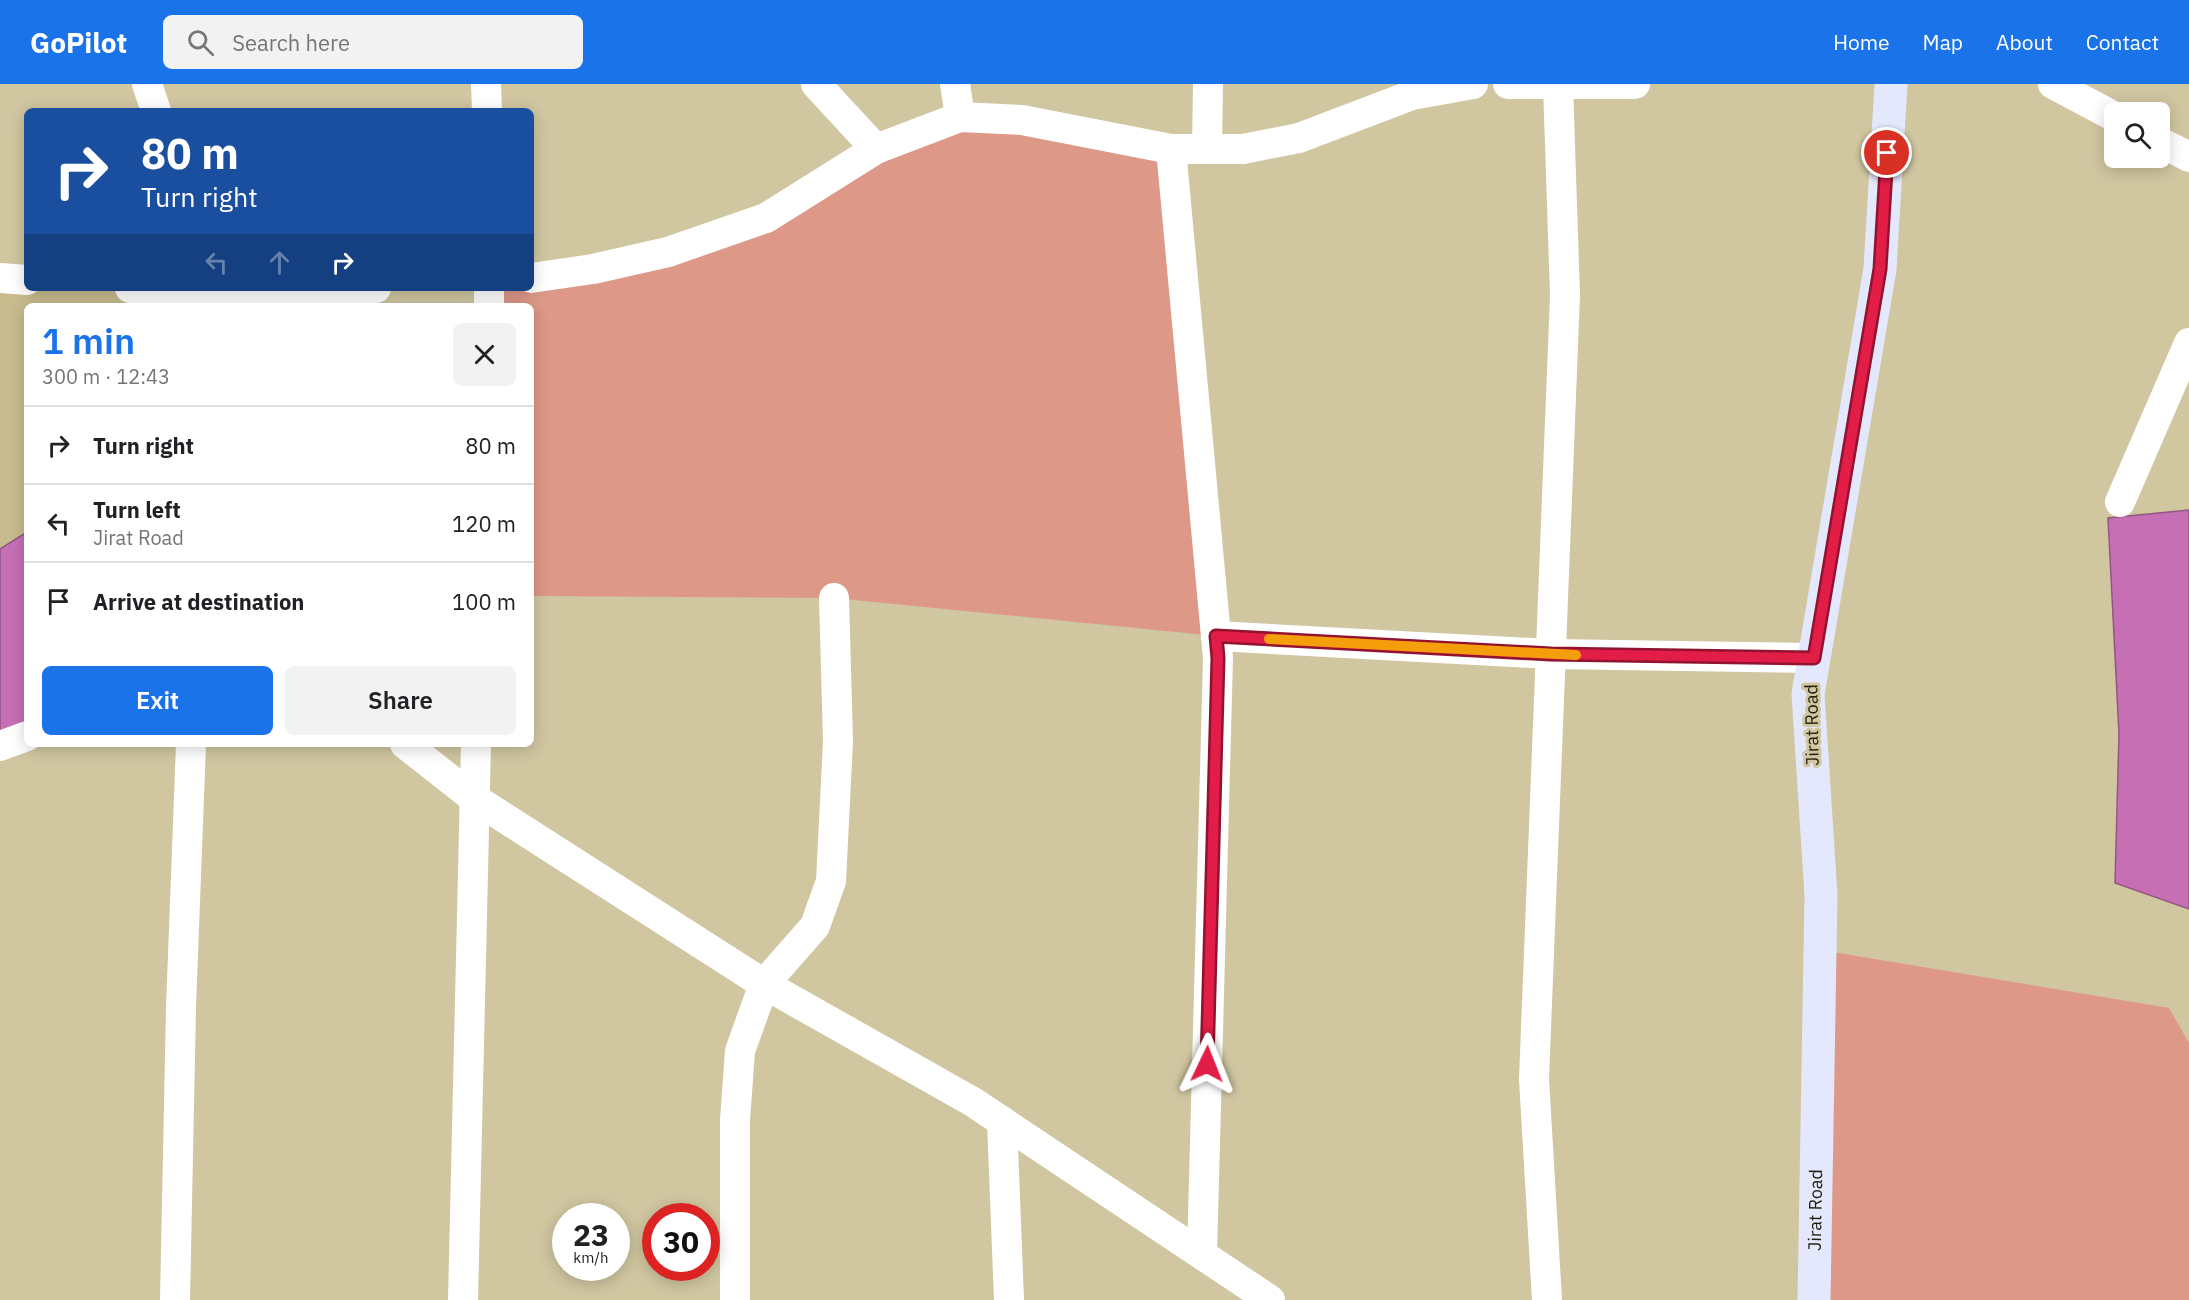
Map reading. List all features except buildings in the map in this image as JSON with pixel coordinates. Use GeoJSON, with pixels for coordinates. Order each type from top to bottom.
{"type":"FeatureCollection","features":[{"type":"Feature","properties":{"kind":"main road","name":"Jirat Road"},"geometry":{"type":"LineString","coordinates":[[1814,1300],[1821,895],[1808,694],[1880,269],[1891,84]]}},
{"type":"Feature","properties":{"kind":"street"},"geometry":{"type":"LineString","coordinates":[[147,84],[155,108]]}},
{"type":"Feature","properties":{"kind":"street"},"geometry":{"type":"LineString","coordinates":[[486,84],[487,108]]}},
{"type":"Feature","properties":{"kind":"street"},"geometry":{"type":"LineString","coordinates":[[816,84],[876,149]]}},
{"type":"Feature","properties":{"kind":"street"},"geometry":{"type":"LineString","coordinates":[[955,84],[960,117]]}},
{"type":"Feature","properties":{"kind":"street"},"geometry":{"type":"LineString","coordinates":[[1207,149],[1208,84]]}},
{"type":"Feature","properties":{"kind":"street"},"geometry":{"type":"LineString","coordinates":[[1508,84],[1550,84]]}},
{"type":"Feature","properties":{"kind":"street"},"geometry":{"type":"LineString","coordinates":[[1546,1300],[1534,1080],[1565,295],[1558,84]]}},
{"type":"Feature","properties":{"kind":"street"},"geometry":{"type":"LineString","coordinates":[[1568,84],[1635,84]]}},
{"type":"Feature","properties":{"kind":"street"},"geometry":{"type":"LineString","coordinates":[[2053,84],[2104,111]]}},
{"type":"Feature","properties":{"kind":"street"},"geometry":{"type":"LineString","coordinates":[[534,278],[593,270],[668,252],[766,218],[876,149],[914,132],[960,117],[1022,120],[1171,149],[1243,149],[1299,138],[1412,95],[1457,85]]}},
{"type":"Feature","properties":{"kind":"street"},"geometry":{"type":"LineString","coordinates":[[2170,147],[2189,157]]}},
{"type":"Feature","properties":{"kind":"street"},"geometry":{"type":"LineString","coordinates":[[1171,149],[1218,658],[1202,1254]]}},
{"type":"Feature","properties":{"kind":"street"},"geometry":{"type":"LineString","coordinates":[[0,278],[24,280]]}},
{"type":"Feature","properties":{"kind":"street"},"geometry":{"type":"LineString","coordinates":[[157,291],[203,296],[311,291]]}},
{"type":"Feature","properties":{"kind":"street"},"geometry":{"type":"LineString","coordinates":[[2120,502],[2189,343]]}},
{"type":"Feature","properties":{"kind":"street"},"geometry":{"type":"LineString","coordinates":[[735,1300],[735,1120],[740,1051],[764,984],[815,926],[831,880],[838,741],[834,598]]}},
{"type":"Feature","properties":{"kind":"street"},"geometry":{"type":"LineString","coordinates":[[1216,636],[1551,654],[1814,658]]}},
{"type":"Feature","properties":{"kind":"street"},"geometry":{"type":"LineString","coordinates":[[0,746],[24,737]]}},
{"type":"Feature","properties":{"kind":"street"},"geometry":{"type":"LineString","coordinates":[[175,1300],[181,1008],[191,747]]}},
{"type":"Feature","properties":{"kind":"street"},"geometry":{"type":"LineString","coordinates":[[409,747],[475,799],[764,984],[973,1102],[1270,1300]]}},
{"type":"Feature","properties":{"kind":"street"},"geometry":{"type":"LineString","coordinates":[[463,1300],[476,747]]}},
{"type":"Feature","properties":{"kind":"street"},"geometry":{"type":"LineString","coordinates":[[1002,1121],[1009,1300]]}},
{"type":"Feature","properties":{"kind":"shaded area"},"geometry":{"type":"Polygon","coordinates":[[[960,117],[1171,149],[1216,636],[834,598],[534,596],[534,303],[489,303],[489,291],[534,291],[534,287],[668,252],[960,117]]]}},
{"type":"Feature","properties":{"kind":"shaded area"},"geometry":{"type":"Polygon","coordinates":[[[0,278],[24,287],[24,291],[142,291],[191,303],[24,303],[24,534],[0,549],[0,278]]]}},
{"type":"Feature","properties":{"kind":"shaded area"},"geometry":{"type":"Polygon","coordinates":[[[2189,510],[2189,909],[2115,883],[2119,734],[2108,518],[2189,510]]]}},
{"type":"Feature","properties":{"kind":"shaded area"},"geometry":{"type":"Polygon","coordinates":[[[24,534],[24,737],[0,746],[0,549],[24,534]]]}},
{"type":"Feature","properties":{"kind":"shaded area"},"geometry":{"type":"Polygon","coordinates":[[[1820,950],[2169,1008],[2189,1043],[2189,1300],[1819,1300],[1820,950]]]}},
{"type":"Feature","properties":{"kind":"slow traffic"},"geometry":{"type":"LineString","coordinates":[[1269,639],[1576,655]]}},
{"type":"Feature","properties":{"kind":"route"},"geometry":{"type":"LineString","coordinates":[[1207,1064],[1218,658],[1216,636],[1551,654],[1814,658],[1880,269],[1887,153]]}}]}
